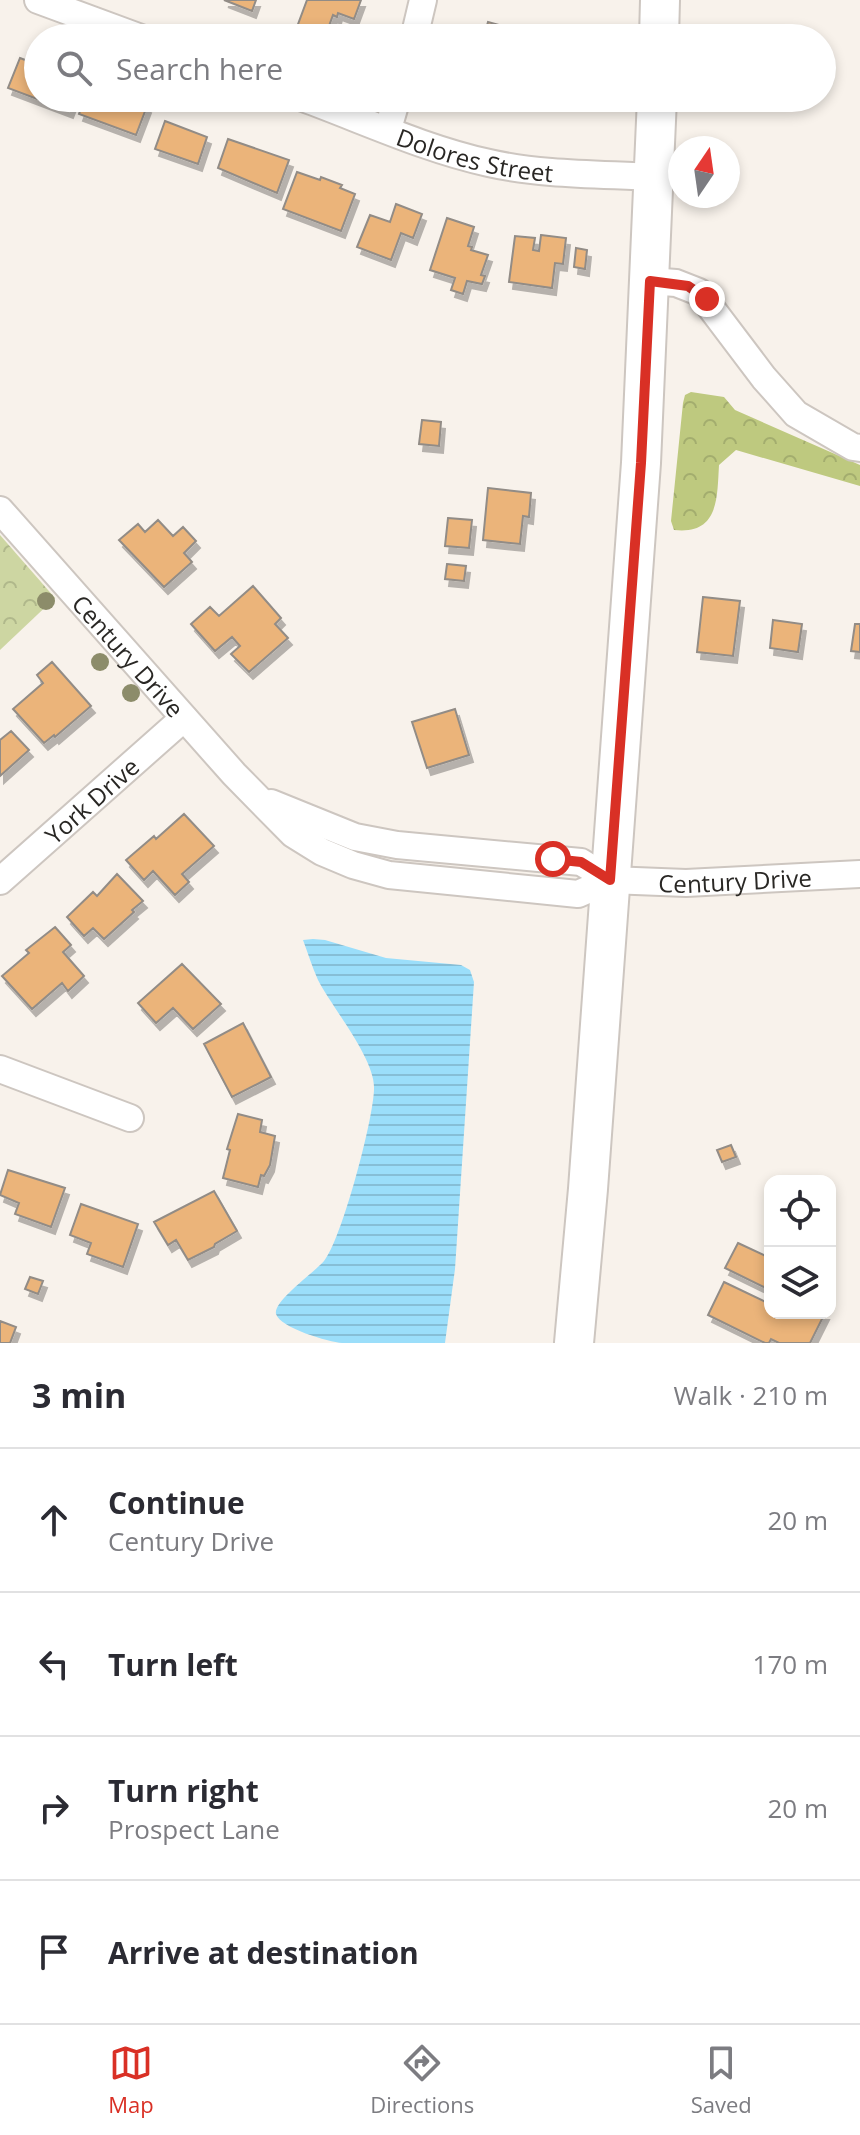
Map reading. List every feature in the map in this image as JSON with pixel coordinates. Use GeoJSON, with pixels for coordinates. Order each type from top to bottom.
{"type":"FeatureCollection","features":[{"type":"Feature","properties":{"kind":"main road"},"geometry":{"type":"LineString","coordinates":[[659,24],[660,0]]}},
{"type":"Feature","properties":{"kind":"main road"},"geometry":{"type":"LineString","coordinates":[[574,1343],[641,463],[656,112]]}},
{"type":"Feature","properties":{"kind":"street"},"geometry":{"type":"LineString","coordinates":[[38,0],[103,24]]}},
{"type":"Feature","properties":{"kind":"street"},"geometry":{"type":"LineString","coordinates":[[417,24],[423,0]]}},
{"type":"Feature","properties":{"kind":"street","name":"Dolores Street"},"geometry":{"type":"LineString","coordinates":[[341,112],[468,158],[514,168],[654,177]]}},
{"type":"Feature","properties":{"kind":"street"},"geometry":{"type":"LineString","coordinates":[[388,129],[393,112]]}},
{"type":"Feature","properties":{"kind":"street"},"geometry":{"type":"LineString","coordinates":[[650,281],[676,283],[699,292],[764,378],[796,414],[853,447],[860,448]]}},
{"type":"Feature","properties":{"kind":"street","name":"Century Drive"},"geometry":{"type":"LineString","coordinates":[[0,510],[234,774],[293,834],[322,852],[389,875],[578,894],[610,880],[686,883],[860,874]]}},
{"type":"Feature","properties":{"kind":"street","name":"York Drive"},"geometry":{"type":"LineString","coordinates":[[0,881],[184,718]]}},
{"type":"Feature","properties":{"kind":"street"},"geometry":{"type":"LineString","coordinates":[[0,1069],[130,1118]]}},
{"type":"Feature","properties":{"kind":"green space"},"geometry":{"type":"Polygon","coordinates":[[[691,392],[724,397],[735,410],[860,465],[860,486],[736,450],[719,465],[716,501],[707,520],[700,527],[674,530],[671,521],[683,403],[685,395],[691,392]]]}},
{"type":"Feature","properties":{"kind":"green space"},"geometry":{"type":"Polygon","coordinates":[[[0,535],[55,598],[0,650],[0,535]]]}},
{"type":"Feature","properties":{"kind":"water"},"geometry":{"type":"Polygon","coordinates":[[[313,939],[386,958],[461,965],[470,970],[474,982],[455,1269],[445,1343],[336,1342],[295,1329],[276,1314],[281,1302],[324,1261],[331,1249],[356,1177],[373,1102],[374,1087],[367,1062],[318,980],[303,940],[313,939]]]}},
{"type":"Feature","properties":{"kind":"building"},"geometry":{"type":"Polygon","coordinates":[[[224,0],[256,0],[252,11],[224,0]]]}},
{"type":"Feature","properties":{"kind":"building"},"geometry":{"type":"Polygon","coordinates":[[[307,0],[361,0],[354,19],[338,13],[337,17],[333,15],[330,24],[298,24],[307,0]]]}},
{"type":"Feature","properties":{"kind":"building"},"geometry":{"type":"Polygon","coordinates":[[[20,58],[24,60],[24,94],[8,88],[20,58]]]}},
{"type":"Feature","properties":{"kind":"building"},"geometry":{"type":"Polygon","coordinates":[[[80,112],[145,112],[136,135],[80,112]]]}},
{"type":"Feature","properties":{"kind":"building"},"geometry":{"type":"Polygon","coordinates":[[[165,121],[207,137],[198,164],[155,149],[165,121]]]}},
{"type":"Feature","properties":{"kind":"building"},"geometry":{"type":"Polygon","coordinates":[[[228,139],[289,160],[277,193],[218,168],[228,139]]]}},
{"type":"Feature","properties":{"kind":"building"},"geometry":{"type":"Polygon","coordinates":[[[297,172],[320,180],[321,177],[355,194],[341,231],[283,209],[297,172]]]}},
{"type":"Feature","properties":{"kind":"building"},"geometry":{"type":"Polygon","coordinates":[[[396,204],[422,214],[413,238],[401,233],[391,260],[357,247],[370,215],[390,222],[396,204]]]}},
{"type":"Feature","properties":{"kind":"building"},"geometry":{"type":"Polygon","coordinates":[[[447,218],[474,227],[468,246],[472,247],[471,250],[488,255],[481,275],[485,276],[482,284],[467,281],[463,294],[451,290],[455,278],[430,270],[447,218]]]}},
{"type":"Feature","properties":{"kind":"building"},"geometry":{"type":"Polygon","coordinates":[[[541,235],[566,238],[563,264],[555,263],[552,288],[509,282],[515,236],[535,238],[533,250],[539,251],[541,235]]]}},
{"type":"Feature","properties":{"kind":"building"},"geometry":{"type":"Polygon","coordinates":[[[576,248],[587,250],[585,269],[574,267],[576,248]]]}},
{"type":"Feature","properties":{"kind":"building"},"geometry":{"type":"Polygon","coordinates":[[[422,420],[441,422],[439,446],[419,444],[422,420]]]}},
{"type":"Feature","properties":{"kind":"building"},"geometry":{"type":"Polygon","coordinates":[[[488,488],[531,493],[529,517],[523,516],[520,544],[483,540],[488,488]]]}},
{"type":"Feature","properties":{"kind":"building"},"geometry":{"type":"Polygon","coordinates":[[[448,518],[472,520],[469,548],[445,546],[448,518]]]}},
{"type":"Feature","properties":{"kind":"building"},"geometry":{"type":"Polygon","coordinates":[[[158,520],[173,536],[183,527],[196,541],[184,553],[192,562],[164,587],[119,540],[138,524],[145,532],[158,520]]]}},
{"type":"Feature","properties":{"kind":"building"},"geometry":{"type":"Polygon","coordinates":[[[447,564],[466,566],[464,581],[445,579],[447,564]]]}},
{"type":"Feature","properties":{"kind":"building"},"geometry":{"type":"Polygon","coordinates":[[[253,586],[281,618],[275,624],[288,638],[249,672],[231,654],[240,646],[232,637],[215,651],[191,624],[210,607],[219,616],[253,586]]]}},
{"type":"Feature","properties":{"kind":"building"},"geometry":{"type":"Polygon","coordinates":[[[703,597],[740,601],[733,656],[697,652],[703,597]]]}},
{"type":"Feature","properties":{"kind":"building"},"geometry":{"type":"Polygon","coordinates":[[[773,620],[802,624],[798,652],[770,648],[773,620]]]}},
{"type":"Feature","properties":{"kind":"building"},"geometry":{"type":"Polygon","coordinates":[[[855,624],[860,624],[860,652],[851,651],[855,624]]]}},
{"type":"Feature","properties":{"kind":"building"},"geometry":{"type":"Polygon","coordinates":[[[52,662],[91,706],[44,743],[13,709],[43,683],[37,675],[52,662]]]}},
{"type":"Feature","properties":{"kind":"building"},"geometry":{"type":"Polygon","coordinates":[[[455,709],[469,755],[427,768],[412,722],[455,709]]]}},
{"type":"Feature","properties":{"kind":"building"},"geometry":{"type":"Polygon","coordinates":[[[11,731],[29,750],[0,776],[0,740],[11,731]]]}},
{"type":"Feature","properties":{"kind":"building"},"geometry":{"type":"Polygon","coordinates":[[[184,814],[214,846],[182,874],[189,882],[175,895],[153,871],[144,880],[126,860],[184,814]]]}},
{"type":"Feature","properties":{"kind":"building"},"geometry":{"type":"Polygon","coordinates":[[[117,874],[143,901],[104,939],[93,928],[84,936],[67,917],[93,892],[97,896],[117,874]]]}},
{"type":"Feature","properties":{"kind":"building"},"geometry":{"type":"Polygon","coordinates":[[[55,927],[71,945],[63,952],[84,976],[68,991],[62,983],[32,1009],[2,976],[29,953],[26,950],[55,927]]]}},
{"type":"Feature","properties":{"kind":"building"},"geometry":{"type":"Polygon","coordinates":[[[182,964],[221,1004],[193,1029],[173,1008],[156,1023],[138,1003],[182,964]]]}},
{"type":"Feature","properties":{"kind":"building"},"geometry":{"type":"Polygon","coordinates":[[[243,1023],[271,1077],[232,1097],[204,1044],[243,1023]]]}},
{"type":"Feature","properties":{"kind":"building"},"geometry":{"type":"Polygon","coordinates":[[[238,1114],[262,1120],[260,1132],[275,1136],[270,1165],[264,1176],[261,1175],[258,1187],[223,1178],[230,1150],[227,1149],[238,1114]]]}},
{"type":"Feature","properties":{"kind":"building"},"geometry":{"type":"Polygon","coordinates":[[[731,1145],[736,1157],[722,1162],[717,1150],[731,1145]]]}},
{"type":"Feature","properties":{"kind":"building"},"geometry":{"type":"Polygon","coordinates":[[[8,1170],[65,1188],[51,1227],[15,1214],[19,1203],[0,1195],[8,1170]]]}},
{"type":"Feature","properties":{"kind":"building"},"geometry":{"type":"Polygon","coordinates":[[[214,1191],[237,1231],[188,1260],[176,1240],[168,1245],[154,1222],[214,1191]]]}},
{"type":"Feature","properties":{"kind":"building"},"geometry":{"type":"Polygon","coordinates":[[[81,1204],[138,1224],[123,1267],[87,1254],[91,1243],[70,1235],[81,1204]]]}},
{"type":"Feature","properties":{"kind":"building"},"geometry":{"type":"Polygon","coordinates":[[[738,1243],[764,1255],[764,1287],[725,1268],[738,1243]]]}},
{"type":"Feature","properties":{"kind":"building"},"geometry":{"type":"Polygon","coordinates":[[[30,1277],[43,1281],[38,1294],[25,1289],[30,1277]]]}},
{"type":"Feature","properties":{"kind":"building"},"geometry":{"type":"Polygon","coordinates":[[[724,1282],[764,1301],[764,1319],[822,1319],[810,1343],[779,1343],[771,1339],[765,1343],[708,1315],[724,1282]]]}},
{"type":"Feature","properties":{"kind":"building"},"geometry":{"type":"Polygon","coordinates":[[[0,1321],[16,1327],[10,1343],[0,1343],[0,1321]]]}},
{"type":"Feature","properties":{"kind":"route"},"geometry":{"type":"LineString","coordinates":[[553,859],[581,862],[610,880],[641,463],[650,281],[688,286],[707,299]]}}]}
